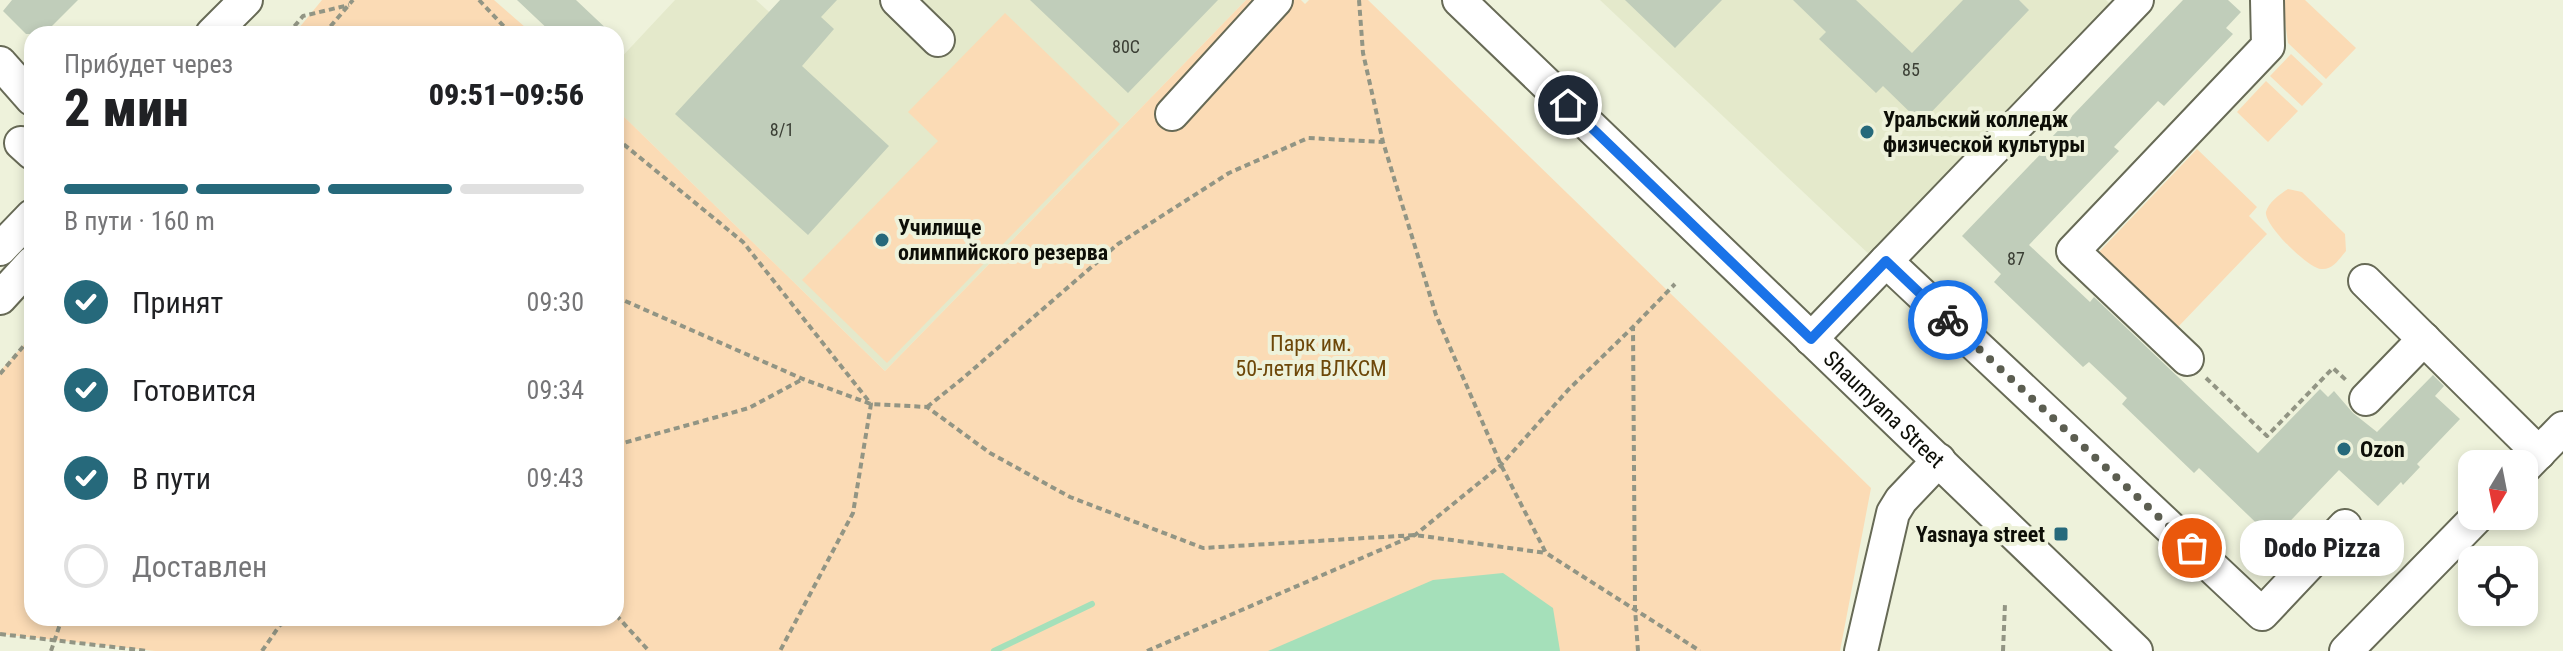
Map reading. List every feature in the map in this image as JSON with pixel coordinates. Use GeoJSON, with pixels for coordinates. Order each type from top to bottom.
{"type":"FeatureCollection","features":[{"type":"Feature","properties":{"kind":"street"},"geometry":{"type":"LineString","coordinates":[[220,26],[246,0]]}},
{"type":"Feature","properties":{"kind":"street"},"geometry":{"type":"LineString","coordinates":[[897,0],[938,40]]}},
{"type":"Feature","properties":{"kind":"street"},"geometry":{"type":"LineString","coordinates":[[1172,114],[1276,0]]}},
{"type":"Feature","properties":{"kind":"street","name":"Shaumyana Street"},"geometry":{"type":"LineString","coordinates":[[1459,0],[2136,651]]}},
{"type":"Feature","properties":{"kind":"street"},"geometry":{"type":"LineString","coordinates":[[1811,339],[2137,0]]}},
{"type":"Feature","properties":{"kind":"street"},"geometry":{"type":"LineString","coordinates":[[2187,359],[2073,251],[2268,46],[2267,0]]}},
{"type":"Feature","properties":{"kind":"street"},"geometry":{"type":"LineString","coordinates":[[0,63],[24,90]]}},
{"type":"Feature","properties":{"kind":"street"},"geometry":{"type":"LineString","coordinates":[[0,249],[24,224]]}},
{"type":"Feature","properties":{"kind":"street"},"geometry":{"type":"LineString","coordinates":[[1886,261],[2262,614],[2345,526]]}},
{"type":"Feature","properties":{"kind":"street"},"geometry":{"type":"LineString","coordinates":[[0,298],[24,272]]}},
{"type":"Feature","properties":{"kind":"street"},"geometry":{"type":"LineString","coordinates":[[2365,281],[2424,339],[2522,450]]}},
{"type":"Feature","properties":{"kind":"street"},"geometry":{"type":"LineString","coordinates":[[2366,399],[2424,339]]}},
{"type":"Feature","properties":{"kind":"street"},"geometry":{"type":"LineString","coordinates":[[2538,455],[2563,428]]}},
{"type":"Feature","properties":{"kind":"street"},"geometry":{"type":"LineString","coordinates":[[1861,651],[1893,513],[1901,500],[1939,460]]}},
{"type":"Feature","properties":{"kind":"street"},"geometry":{"type":"LineString","coordinates":[[2350,649],[2465,530]]}},
{"type":"Feature","properties":{"kind":"path"},"geometry":{"type":"LineString","coordinates":[[479,0],[503,26]]}},
{"type":"Feature","properties":{"kind":"path"},"geometry":{"type":"LineString","coordinates":[[1359,0],[1363,53],[1383,142],[1436,315],[1501,465],[1546,553]]}},
{"type":"Feature","properties":{"kind":"path"},"geometry":{"type":"LineString","coordinates":[[295,26],[303,16],[351,2]]}},
{"type":"Feature","properties":{"kind":"path"},"geometry":{"type":"LineString","coordinates":[[331,26],[351,2]]}},
{"type":"Feature","properties":{"kind":"path"},"geometry":{"type":"LineString","coordinates":[[927,407],[1118,244],[1229,173],[1308,138],[1383,142]]}},
{"type":"Feature","properties":{"kind":"path"},"geometry":{"type":"LineString","coordinates":[[624,145],[743,242],[871,404],[853,513],[780,651]]}},
{"type":"Feature","properties":{"kind":"path"},"geometry":{"type":"LineString","coordinates":[[1147,651],[1415,535],[1501,465],[1568,390],[1675,284]]}},
{"type":"Feature","properties":{"kind":"path"},"geometry":{"type":"LineString","coordinates":[[624,301],[803,379],[871,404],[927,407],[990,453],[1070,497],[1203,548],[1415,535],[1546,553],[1700,651]]}},
{"type":"Feature","properties":{"kind":"path"},"geometry":{"type":"LineString","coordinates":[[1633,327],[1638,651]]}},
{"type":"Feature","properties":{"kind":"path"},"geometry":{"type":"LineString","coordinates":[[0,374],[24,346]]}},
{"type":"Feature","properties":{"kind":"path"},"geometry":{"type":"LineString","coordinates":[[2187,359],[2267,436],[2333,368],[2366,399]]}},
{"type":"Feature","properties":{"kind":"path"},"geometry":{"type":"LineString","coordinates":[[624,443],[749,408],[803,379]]}},
{"type":"Feature","properties":{"kind":"path"},"geometry":{"type":"LineString","coordinates":[[2003,651],[2005,604]]}},
{"type":"Feature","properties":{"kind":"path"},"geometry":{"type":"LineString","coordinates":[[624,624],[649,651]]}},
{"type":"Feature","properties":{"kind":"path"},"geometry":{"type":"LineString","coordinates":[[51,651],[59,626]]}},
{"type":"Feature","properties":{"kind":"path"},"geometry":{"type":"LineString","coordinates":[[262,651],[279,626]]}},
{"type":"Feature","properties":{"kind":"path"},"geometry":{"type":"LineString","coordinates":[[0,634],[148,651]]}},
{"type":"Feature","properties":{"kind":"shaded area","name":"Училище олимпийского резерва"},"geometry":{"type":"Polygon","coordinates":[[[675,0],[756,0],[777,19],[794,0],[1246,0],[885,371],[624,117],[624,54],[675,0]]]}},
{"type":"Feature","properties":{"kind":"shaded area","name":"Уральский колледж физической культуры"},"geometry":{"type":"Polygon","coordinates":[[[1600,0],[2106,0],[2114,8],[1872,257],[1600,0]]]}},
{"type":"Feature","properties":{"kind":"shaded area"},"geometry":{"type":"Polygon","coordinates":[[[1503,573],[1553,608],[1560,651],[1268,651],[1433,580],[1503,573]]]}},
{"type":"Feature","properties":{"kind":"green space"},"geometry":{"type":"Polygon","coordinates":[[[322,0],[494,0],[524,26],[301,26],[322,0]]]}},
{"type":"Feature","properties":{"kind":"green space","name":"Парк им. 50-летия ВЛКСМ"},"geometry":{"type":"Polygon","coordinates":[[[1246,0],[1301,0],[1305,4],[1309,0],[1368,0],[1871,488],[1840,651],[155,651],[0,634],[0,371],[24,345],[24,626],[624,626],[624,117],[885,371],[1246,0]]]}},
{"type":"Feature","properties":{"kind":"green space"},"geometry":{"type":"Polygon","coordinates":[[[2282,0],[2305,0],[2356,48],[2326,79],[2288,43],[2282,0]]]}},
{"type":"Feature","properties":{"kind":"green space"},"geometry":{"type":"Polygon","coordinates":[[[1005,13],[1120,124],[887,363],[802,280],[938,141],[908,112],[1005,13]]]}},
{"type":"Feature","properties":{"kind":"green space"},"geometry":{"type":"Polygon","coordinates":[[[2291,54],[2323,84],[2302,106],[2270,76],[2291,54]]]}},
{"type":"Feature","properties":{"kind":"green space"},"geometry":{"type":"Polygon","coordinates":[[[2266,81],[2298,111],[2268,142],[2237,112],[2266,81]]]}},
{"type":"Feature","properties":{"kind":"green space"},"geometry":{"type":"Polygon","coordinates":[[[2197,149],[2257,207],[2249,216],[2267,234],[2178,327],[2099,252],[2197,149]]]}},
{"type":"Feature","properties":{"kind":"green space"},"geometry":{"type":"Polygon","coordinates":[[[2288,189],[2302,192],[2345,234],[2346,251],[2329,268],[2321,269],[2307,262],[2279,236],[2267,218],[2269,205],[2288,189]]]}},
{"type":"Feature","properties":{"kind":"building"},"geometry":{"type":"Polygon","coordinates":[[[12,0],[78,0],[52,26],[24,26],[24,32],[3,11],[12,0]]]}},
{"type":"Feature","properties":{"kind":"building"},"geometry":{"type":"Polygon","coordinates":[[[517,0],[576,0],[604,26],[545,26],[517,0]]]}},
{"type":"Feature","properties":{"kind":"building"},"geometry":{"type":"Polygon","coordinates":[[[780,0],[837,0],[821,17],[834,29],[802,66],[889,146],[808,235],[675,114],[780,0]]]}},
{"type":"Feature","properties":{"kind":"building"},"geometry":{"type":"Polygon","coordinates":[[[1030,0],[1218,0],[1128,93],[1030,0]]]}},
{"type":"Feature","properties":{"kind":"building"},"geometry":{"type":"Polygon","coordinates":[[[1625,0],[1722,0],[1675,48],[1625,0]]]}},
{"type":"Feature","properties":{"kind":"building"},"geometry":{"type":"Polygon","coordinates":[[[1793,0],[1856,0],[1912,53],[1963,0],[2019,0],[2029,10],[1921,123],[1883,86],[1876,93],[1819,39],[1826,32],[1793,0]]]}},
{"type":"Feature","properties":{"kind":"building"},"geometry":{"type":"Polygon","coordinates":[[[2183,0],[2228,0],[2241,12],[2226,28],[2233,34],[2164,106],[2158,101],[2114,147],[2119,151],[2029,245],[2090,302],[2094,297],[2258,453],[2320,389],[2328,397],[2334,391],[2353,413],[2377,432],[2433,375],[2444,386],[2435,396],[2460,419],[2417,464],[2420,467],[2378,506],[2339,470],[2273,539],[2199,468],[2194,473],[2122,404],[2127,398],[2089,362],[2083,367],[1994,282],[2001,274],[1962,236],[2183,0]]]}},
{"type":"Feature","properties":{"kind":"waterway"},"geometry":{"type":"LineString","coordinates":[[994,651],[1092,604]]}},
{"type":"Feature","properties":{"kind":"way so far"},"geometry":{"type":"LineString","coordinates":[[1948,320],[2192,548]]}},
{"type":"Feature","properties":{"kind":"place","name":"Уральский колледж физической культуры"},"geometry":{"type":"Point","coordinates":[1867,132]}},
{"type":"Feature","properties":{"kind":"place","name":"Училище олимпийского резерва"},"geometry":{"type":"Point","coordinates":[882,240]}},
{"type":"Feature","properties":{"kind":"place","name":"Ozon"},"geometry":{"type":"Point","coordinates":[2344,449]}},
{"type":"Feature","properties":{"kind":"place","name":"Yasnaya street"},"geometry":{"type":"Point","coordinates":[2061,534]}},
{"type":"Feature","properties":{"kind":"place","name":"Dodo Pizza"},"geometry":{"type":"Point","coordinates":[2192,548]}},
{"type":"Feature","properties":{"kind":"route"},"geometry":{"type":"LineString","coordinates":[[1568,105],[1811,339],[1886,261],[1948,320]]}}]}
